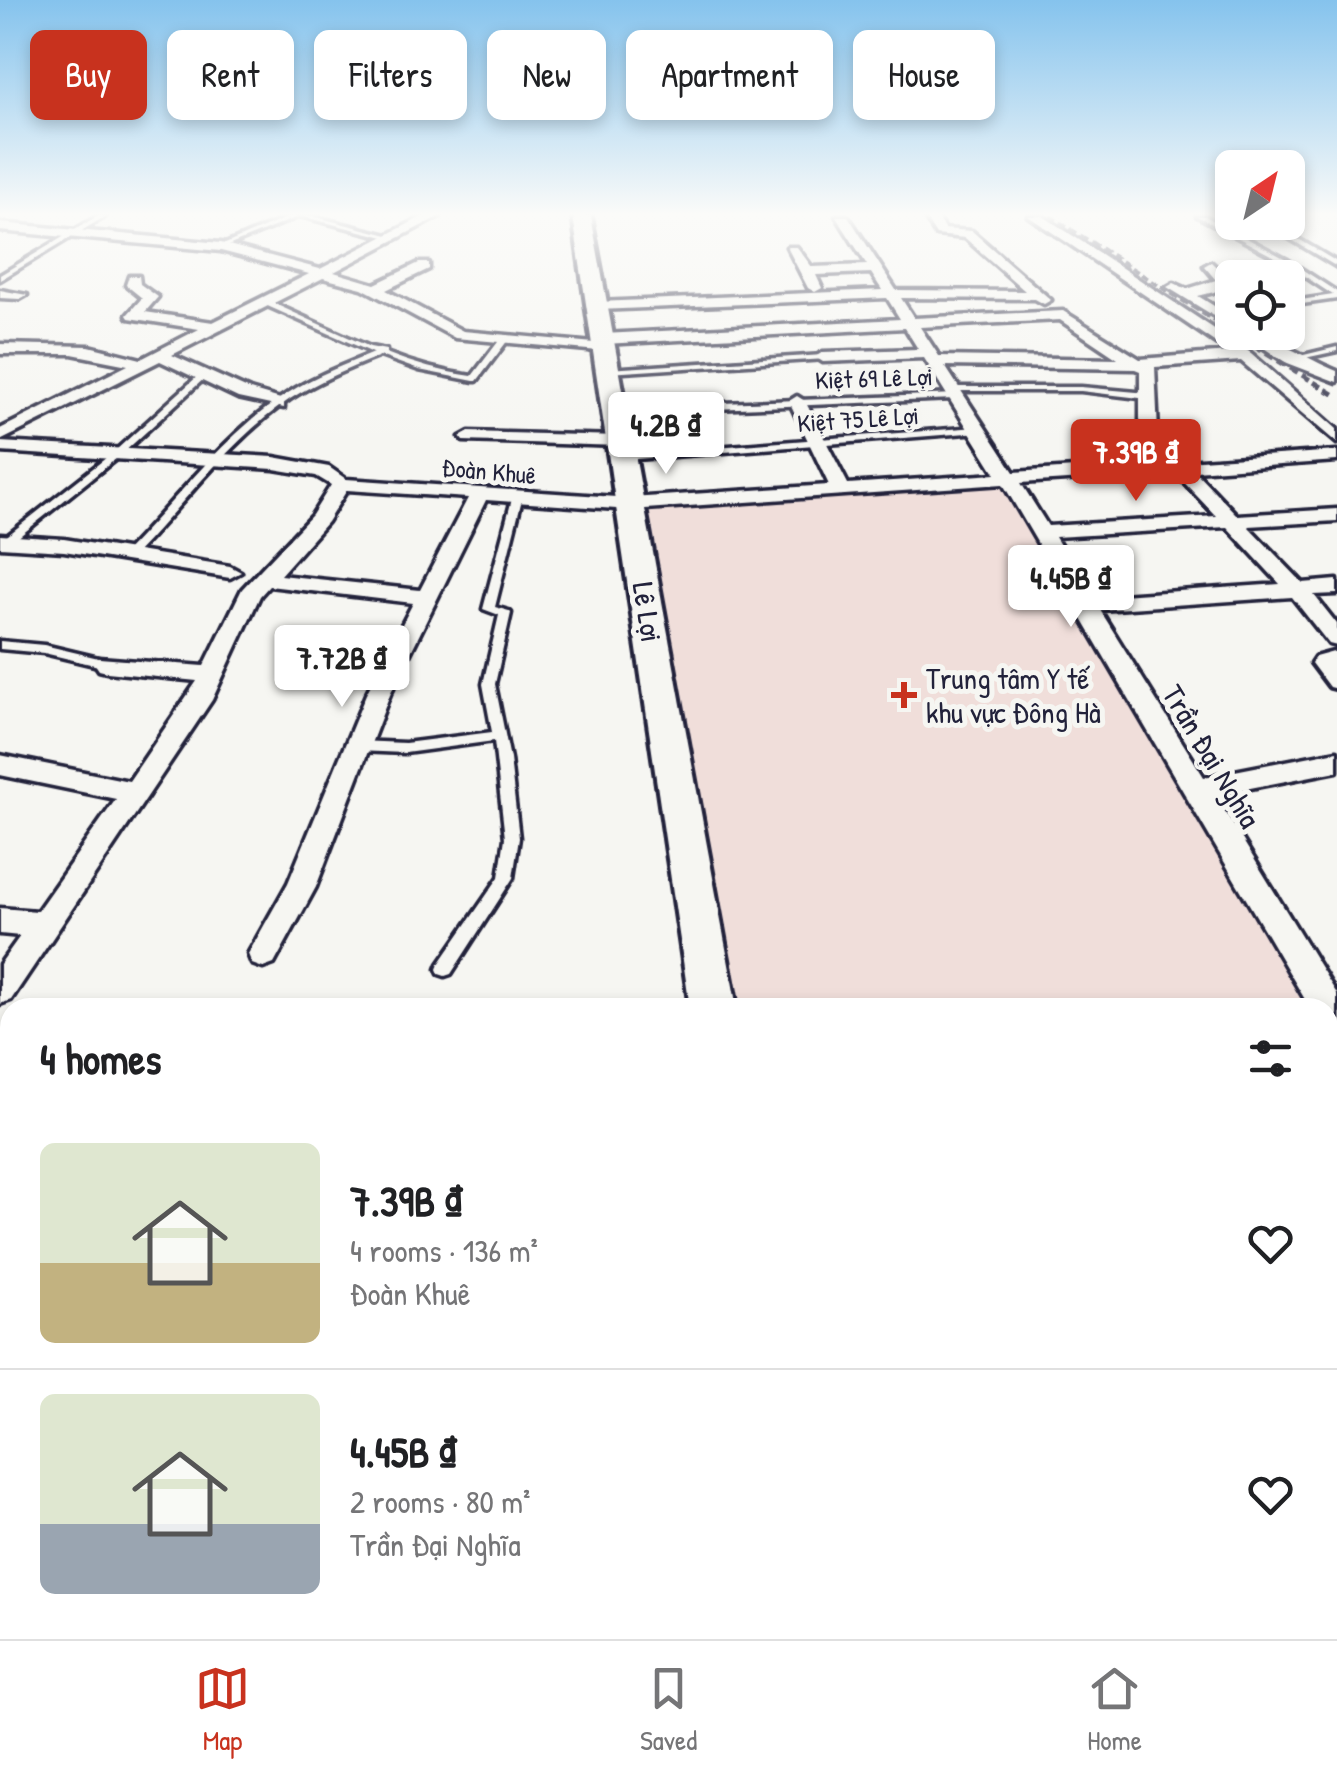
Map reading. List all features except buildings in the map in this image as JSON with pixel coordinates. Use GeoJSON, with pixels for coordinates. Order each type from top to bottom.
{"type":"FeatureCollection","features":[{"type":"Feature","properties":{"kind":"street"},"geometry":{"type":"LineString","coordinates":[[145,292],[150,296],[134,316],[216,326]]}},
{"type":"Feature","properties":{"kind":"street"},"geometry":{"type":"LineString","coordinates":[[0,436],[285,292]]}},
{"type":"Feature","properties":{"kind":"street"},"geometry":{"type":"LineString","coordinates":[[382,292],[460,335],[606,353],[907,323],[1063,315]]}},
{"type":"Feature","properties":{"kind":"street","name":"Lê Lợi"},"geometry":{"type":"LineString","coordinates":[[595,292],[712,998]]}},
{"type":"Feature","properties":{"kind":"street"},"geometry":{"type":"LineString","coordinates":[[817,292],[820,298]]}},
{"type":"Feature","properties":{"kind":"street"},"geometry":{"type":"LineString","coordinates":[[1032,292],[1148,369],[1150,434],[1231,524],[1298,590],[1337,639]]}},
{"type":"Feature","properties":{"kind":"street"},"geometry":{"type":"LineString","coordinates":[[1150,292],[1246,356],[1337,438]]}},
{"type":"Feature","properties":{"kind":"street"},"geometry":{"type":"LineString","coordinates":[[1182,292],[1215,310]]}},
{"type":"Feature","properties":{"kind":"street"},"geometry":{"type":"LineString","coordinates":[[1185,294],[1189,292]]}},
{"type":"Feature","properties":{"kind":"street"},"geometry":{"type":"LineString","coordinates":[[0,294],[20,295]]}},
{"type":"Feature","properties":{"kind":"street"},"geometry":{"type":"LineString","coordinates":[[597,306],[888,294],[1035,295]]}},
{"type":"Feature","properties":{"kind":"street","name":"Trần Đại Nghĩa"},"geometry":{"type":"LineString","coordinates":[[888,294],[1042,532],[1322,998]]}},
{"type":"Feature","properties":{"kind":"street"},"geometry":{"type":"LineString","coordinates":[[1,349],[95,350],[141,364]]}},
{"type":"Feature","properties":{"kind":"street"},"geometry":{"type":"LineString","coordinates":[[1275,350],[1290,360],[1337,377]]}},
{"type":"Feature","properties":{"kind":"street"},"geometry":{"type":"LineString","coordinates":[[159,355],[202,376],[278,404]]}},
{"type":"Feature","properties":{"kind":"street"},"geometry":{"type":"LineString","coordinates":[[823,358],[929,357],[1136,364],[1246,356]]}},
{"type":"Feature","properties":{"kind":"street"},"geometry":{"type":"LineString","coordinates":[[797,401],[840,490]]}},
{"type":"Feature","properties":{"kind":"street"},"geometry":{"type":"LineString","coordinates":[[0,420],[20,424]]}},
{"type":"Feature","properties":{"kind":"street"},"geometry":{"type":"LineString","coordinates":[[469,438],[619,436]]}},
{"type":"Feature","properties":{"kind":"street","name":"Đoàn Khuê"},"geometry":{"type":"LineString","coordinates":[[0,447],[274,463],[322,471],[341,484],[630,504],[1337,456]]}},
{"type":"Feature","properties":{"kind":"street"},"geometry":{"type":"LineString","coordinates":[[0,990],[212,675],[236,617],[262,580],[320,518],[341,484]]}},
{"type":"Feature","properties":{"kind":"street"},"geometry":{"type":"LineString","coordinates":[[263,954],[300,887],[357,746],[478,495]]}},
{"type":"Feature","properties":{"kind":"street"},"geometry":{"type":"LineString","coordinates":[[1042,532],[1337,515]]}},
{"type":"Feature","properties":{"kind":"street"},"geometry":{"type":"LineString","coordinates":[[3,541],[129,554],[230,572]]}},
{"type":"Feature","properties":{"kind":"street"},"geometry":{"type":"LineString","coordinates":[[262,580],[427,598]]}},
{"type":"Feature","properties":{"kind":"street"},"geometry":{"type":"LineString","coordinates":[[1086,604],[1337,587]]}},
{"type":"Feature","properties":{"kind":"street"},"geometry":{"type":"LineString","coordinates":[[1337,659],[1323,664],[1337,681]]}},
{"type":"Feature","properties":{"kind":"street"},"geometry":{"type":"LineString","coordinates":[[108,664],[212,675]]}},
{"type":"Feature","properties":{"kind":"street"},"geometry":{"type":"LineString","coordinates":[[1196,789],[1337,761]]}},
{"type":"Feature","properties":{"kind":"street"},"geometry":{"type":"LineString","coordinates":[[0,765],[136,792]]}},
{"type":"Feature","properties":{"kind":"street"},"geometry":{"type":"LineString","coordinates":[[0,921],[45,925]]}},
{"type":"Feature","properties":{"kind":"lane"},"geometry":{"type":"LineString","coordinates":[[1305,301],[1337,296]]}},
{"type":"Feature","properties":{"kind":"lane"},"geometry":{"type":"LineString","coordinates":[[266,302],[383,352],[458,378],[474,380],[504,340]]}},
{"type":"Feature","properties":{"kind":"lane"},"geometry":{"type":"LineString","coordinates":[[1290,360],[1337,349]]}},
{"type":"Feature","properties":{"kind":"lane"},"geometry":{"type":"LineString","coordinates":[[129,554],[172,512],[215,460],[278,404],[338,369],[383,352]]}},
{"type":"Feature","properties":{"kind":"lane"},"geometry":{"type":"LineString","coordinates":[[606,353],[823,358]]}},
{"type":"Feature","properties":{"kind":"lane"},"geometry":{"type":"LineString","coordinates":[[3,541],[119,452],[202,376]]}},
{"type":"Feature","properties":{"kind":"lane","name":"Kiệt 69 Lê Lợi"},"geometry":{"type":"LineString","coordinates":[[619,436],[797,401],[1081,390],[1148,396]]}},
{"type":"Feature","properties":{"kind":"lane","name":"Kiệt 75 Lê Lợi"},"geometry":{"type":"LineString","coordinates":[[619,436],[817,442],[976,430]]}},
{"type":"Feature","properties":{"kind":"lane"},"geometry":{"type":"LineString","coordinates":[[445,969],[506,878],[512,838],[490,684],[505,612],[489,610],[517,499]]}},
{"type":"Feature","properties":{"kind":"lane"},"geometry":{"type":"LineString","coordinates":[[0,644],[44,649],[108,664]]}},
{"type":"Feature","properties":{"kind":"lane"},"geometry":{"type":"LineString","coordinates":[[357,746],[405,748],[499,736]]}},
{"type":"Feature","properties":{"kind":"shaded area","name":"Trung tâm Y tế khu vực Đông Hà"},"geometry":{"type":"Polygon","coordinates":[[[1003,484],[1304,998],[735,998],[649,510],[1003,484]]]}},
{"type":"Feature","properties":{"kind":"railway"},"geometry":{"type":"LineString","coordinates":[[1170,292],[1215,321]]}},
{"type":"Feature","properties":{"kind":"railway"},"geometry":{"type":"LineString","coordinates":[[1260,350],[1337,396]]}},
{"type":"Feature","properties":{"kind":"place","name":"Trung tâm Y tế khu vực Đông Hà"},"geometry":{"type":"Point","coordinates":[904,695]}}]}
